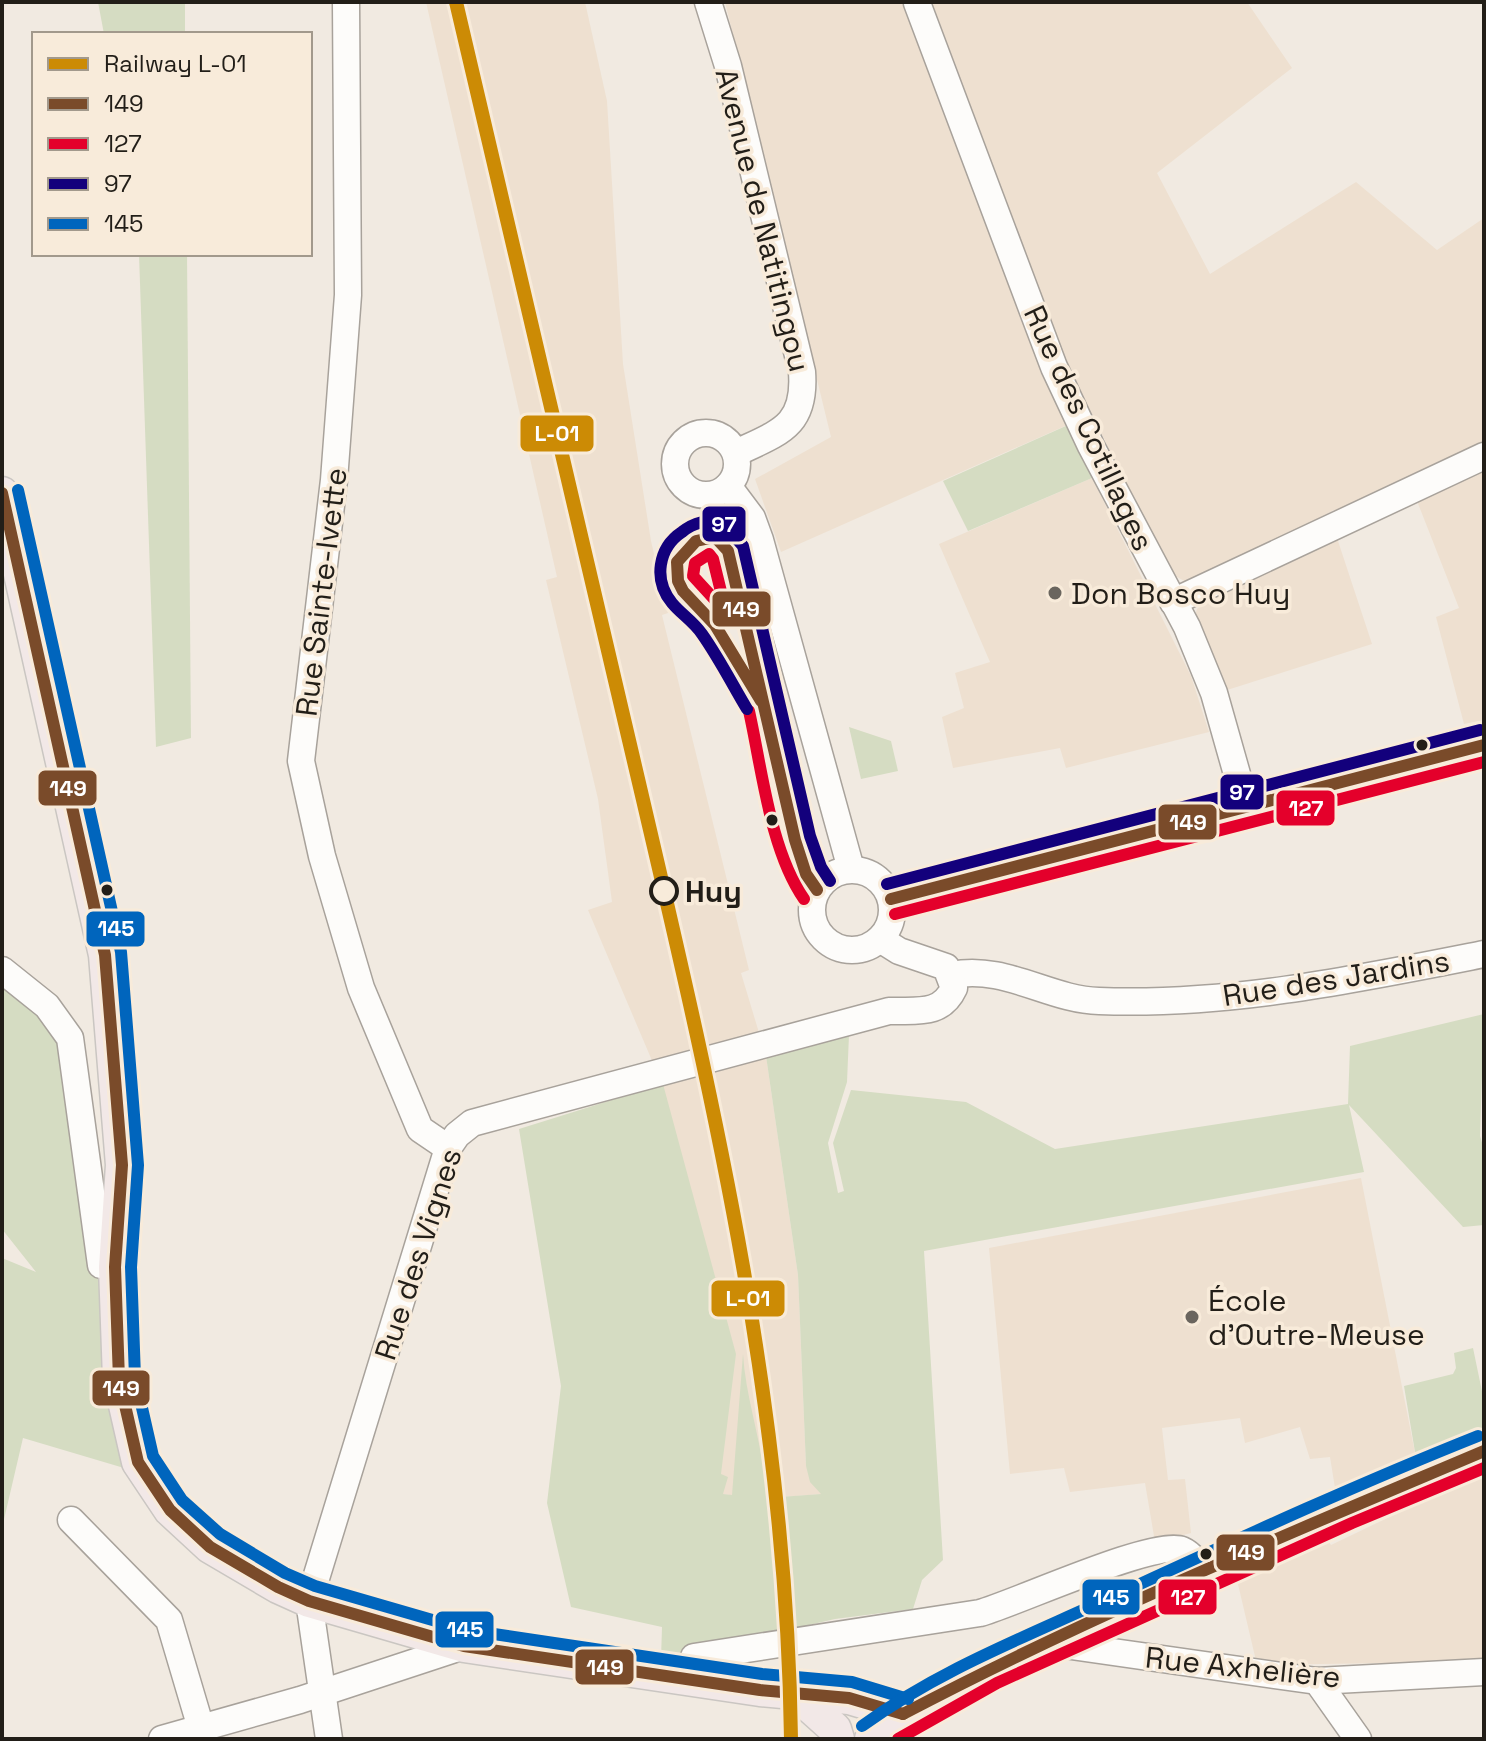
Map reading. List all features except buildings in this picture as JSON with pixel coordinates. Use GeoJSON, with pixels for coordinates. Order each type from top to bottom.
{"type":"FeatureCollection","features":[{"type":"Feature","properties":{"kind":"main road"},"geometry":{"type":"LineString","coordinates":[[2,493],[105,955],[122,1165],[115,1267],[119,1379],[138,1462],[170,1510],[210,1547],[244,1569],[309,1601],[464,1646],[797,1695],[849,1698],[903,1714]]}},
{"type":"Feature","properties":{"kind":"main road"},"geometry":{"type":"LineString","coordinates":[[871,1739],[903,1714],[1050,1643],[1202,1573],[1484,1451]]}},
{"type":"Feature","properties":{"kind":"main road"},"geometry":{"type":"LineString","coordinates":[[797,1695],[835,1729],[838,1739]]}},
{"type":"Feature","properties":{"kind":"street","name":"Rue Sainte-Ivette"},"geometry":{"type":"LineString","coordinates":[[346,2],[348,309],[334,480],[301,761],[322,856],[361,988],[420,1129],[448,1148]]}},
{"type":"Feature","properties":{"kind":"street","name":"Avenue de Natitingou"},"geometry":{"type":"LineString","coordinates":[[708,2],[728,66],[802,372],[804,400],[792,421],[770,437],[736,453]]}},
{"type":"Feature","properties":{"kind":"street","name":"Rue des Cotillages"},"geometry":{"type":"LineString","coordinates":[[917,3],[1054,367],[1173,602],[1214,693],[1246,806]]}},
{"type":"Feature","properties":{"kind":"street"},"geometry":{"type":"LineString","coordinates":[[701,433],[725,439],[736,453],[735,475],[728,486],[717,493],[691,492],[675,472],[674,459],[689,437],[701,433]]}},
{"type":"Feature","properties":{"kind":"street"},"geometry":{"type":"LineString","coordinates":[[1173,602],[1484,456]]}},
{"type":"Feature","properties":{"kind":"street"},"geometry":{"type":"LineString","coordinates":[[728,486],[752,518],[760,540],[851,869]]}},
{"type":"Feature","properties":{"kind":"street"},"geometry":{"type":"LineString","coordinates":[[891,899],[1484,745]]}},
{"type":"Feature","properties":{"kind":"street"},"geometry":{"type":"LineString","coordinates":[[851,869],[876,877],[891,899],[893,913],[880,939],[870,947],[845,950],[822,938],[815,927],[812,915],[817,890],[831,875],[851,869]]}},
{"type":"Feature","properties":{"kind":"street"},"geometry":{"type":"LineString","coordinates":[[880,939],[899,951],[935,961],[952,975]]}},
{"type":"Feature","properties":{"kind":"street","name":"Rue des Jardins"},"geometry":{"type":"LineString","coordinates":[[952,975],[975,970],[1096,1002],[1255,995],[1484,954]]}},
{"type":"Feature","properties":{"kind":"street"},"geometry":{"type":"LineString","coordinates":[[2,970],[47,1006],[70,1038],[101,1265],[115,1267]]}},
{"type":"Feature","properties":{"kind":"street","name":"Rue des Vignes"},"geometry":{"type":"LineString","coordinates":[[309,1601],[448,1148],[457,1135],[472,1123],[788,1037],[889,1011],[937,1009],[948,1001],[954,988],[952,975]]}},
{"type":"Feature","properties":{"kind":"street"},"geometry":{"type":"LineString","coordinates":[[71,1520],[169,1620],[201,1728]]}},
{"type":"Feature","properties":{"kind":"street"},"geometry":{"type":"LineString","coordinates":[[686,1680],[694,1657],[864,1633],[1008,1606],[1084,1573],[1174,1549],[1191,1556],[1202,1573]]}},
{"type":"Feature","properties":{"kind":"street"},"geometry":{"type":"LineString","coordinates":[[309,1601],[329,1739]]}},
{"type":"Feature","properties":{"kind":"street","name":"Rue Axhelière"},"geometry":{"type":"LineString","coordinates":[[1050,1643],[1317,1681],[1484,1672]]}},
{"type":"Feature","properties":{"kind":"street"},"geometry":{"type":"LineString","coordinates":[[162,1739],[324,1692],[464,1646]]}},
{"type":"Feature","properties":{"kind":"street"},"geometry":{"type":"LineString","coordinates":[[1317,1681],[1358,1739]]}},
{"type":"Feature","properties":{"kind":"shaded area"},"geometry":{"type":"Polygon","coordinates":[[[426,2],[585,2],[607,101],[623,364],[651,541],[668,613],[662,615],[749,970],[741,973],[766,1056],[798,1275],[806,1466],[822,1494],[757,1499],[723,1494],[653,1063],[588,910],[612,902],[598,799],[546,580],[557,577],[426,2]]]}},
{"type":"Feature","properties":{"kind":"shaded area"},"geometry":{"type":"Polygon","coordinates":[[[725,2],[1247,2],[1292,68],[1157,173],[1210,274],[1356,182],[1437,250],[1484,218],[1484,720],[1464,724],[1436,617],[1459,608],[1417,501],[1344,527],[1334,510],[1206,579],[1188,583],[1168,572],[1092,414],[781,552],[755,479],[831,437],[725,2]]]}},
{"type":"Feature","properties":{"kind":"shaded area","name":"Don Bosco Huy"},"geometry":{"type":"Polygon","coordinates":[[[1092,478],[1191,676],[1209,732],[1066,768],[1060,748],[953,768],[942,717],[964,708],[955,673],[990,662],[939,544],[1092,478]]]}},
{"type":"Feature","properties":{"kind":"shaded area","name":"Don Bosco Huy"},"geometry":{"type":"Polygon","coordinates":[[[1337,538],[1372,644],[1224,691],[1194,619],[1197,609],[1204,602],[1337,538]]]}},
{"type":"Feature","properties":{"kind":"shaded area","name":"École d’Outre-Meuse"},"geometry":{"type":"Polygon","coordinates":[[[1361,1178],[1416,1458],[1335,1488],[1330,1457],[1310,1459],[1300,1427],[1245,1443],[1240,1418],[1162,1428],[1168,1480],[1185,1479],[1191,1533],[1155,1542],[1145,1483],[1070,1492],[1064,1468],[1010,1474],[989,1248],[1361,1178]]]}},
{"type":"Feature","properties":{"kind":"shaded area"},"geometry":{"type":"Polygon","coordinates":[[[1484,1468],[1484,1665],[1389,1669],[1387,1663],[1257,1665],[1237,1580],[1292,1554],[1295,1557],[1328,1541],[1331,1545],[1473,1477],[1484,1468]]]}},
{"type":"Feature","properties":{"kind":"green space"},"geometry":{"type":"Polygon","coordinates":[[[98,2],[185,2],[185,32],[104,32],[98,2]]]}},
{"type":"Feature","properties":{"kind":"green space"},"geometry":{"type":"Polygon","coordinates":[[[139,256],[187,256],[191,738],[156,747],[139,256]]]}},
{"type":"Feature","properties":{"kind":"green space"},"geometry":{"type":"Polygon","coordinates":[[[1068,425],[1092,478],[968,531],[943,481],[1068,425]]]}},
{"type":"Feature","properties":{"kind":"green space"},"geometry":{"type":"Polygon","coordinates":[[[849,727],[891,741],[898,771],[861,779],[849,727]]]}},
{"type":"Feature","properties":{"kind":"green space"},"geometry":{"type":"Polygon","coordinates":[[[2,961],[71,1018],[124,1468],[23,1438],[2,1528],[2,1258],[36,1272],[2,1229],[2,961]]]}},
{"type":"Feature","properties":{"kind":"green space"},"geometry":{"type":"Polygon","coordinates":[[[1484,1014],[1480,1136],[1484,1149],[1484,1225],[1463,1227],[1349,1105],[1364,1172],[924,1251],[943,1560],[922,1580],[913,1609],[835,1619],[661,1659],[662,1627],[571,1607],[547,1503],[561,1386],[519,1129],[663,1084],[736,1354],[721,1474],[728,1477],[723,1494],[732,1495],[743,1354],[766,1498],[821,1494],[810,1482],[806,1466],[798,1275],[766,1056],[849,1035],[847,1082],[828,1143],[838,1193],[844,1191],[833,1143],[851,1090],[966,1102],[1055,1149],[1348,1104],[1350,1046],[1484,1014]]]}},
{"type":"Feature","properties":{"kind":"green space"},"geometry":{"type":"Polygon","coordinates":[[[1473,1348],[1484,1401],[1484,1434],[1416,1458],[1404,1386],[1453,1374],[1456,1368],[1454,1353],[1473,1348]]]}},
{"type":"Feature","properties":{"kind":"rail line","name":"L-01"},"geometry":{"type":"LineString","coordinates":[[456,2],[670,917],[721,1149],[762,1383],[776,1500],[786,1619],[791,1739]]}},
{"type":"Feature","properties":{"kind":"transit line","name":"145"},"geometry":{"type":"LineString","coordinates":[[18,490],[121,952],[138,1165],[131,1267],[135,1377],[153,1456],[182,1500],[220,1534],[285,1573],[315,1586],[467,1630],[762,1674],[852,1682],[908,1699]]}},
{"type":"Feature","properties":{"kind":"transit line","name":"149"},"geometry":{"type":"LineString","coordinates":[[2,493],[105,955],[122,1165],[115,1267],[119,1379],[138,1462],[170,1510],[210,1547],[278,1587],[309,1601],[464,1646],[760,1690],[849,1698],[903,1714]]}},
{"type":"Feature","properties":{"kind":"transit line","name":"97"},"geometry":{"type":"LineString","coordinates":[[747,709],[708,643],[672,603],[662,584],[661,565],[668,547],[686,529],[701,522],[723,523],[743,546],[810,836],[821,867],[830,881]]}},
{"type":"Feature","properties":{"kind":"transit line","name":"149"},"geometry":{"type":"LineString","coordinates":[[761,701],[715,625],[683,591],[678,581],[677,562],[696,541],[715,537],[728,551],[795,840],[806,874],[817,890]]}},
{"type":"Feature","properties":{"kind":"transit line","name":"127"},"geometry":{"type":"LineString","coordinates":[[709,554],[713,559],[726,612],[693,576],[695,563],[709,554]]}},
{"type":"Feature","properties":{"kind":"transit line","name":"127"},"geometry":{"type":"LineString","coordinates":[[749,711],[775,833],[792,879],[804,899]]}},
{"type":"Feature","properties":{"kind":"transit line","name":"97"},"geometry":{"type":"LineString","coordinates":[[887,884],[1480,730]]}},
{"type":"Feature","properties":{"kind":"transit line","name":"149"},"geometry":{"type":"LineString","coordinates":[[891,899],[1484,745]]}},
{"type":"Feature","properties":{"kind":"transit line","name":"127"},"geometry":{"type":"LineString","coordinates":[[895,914],[1484,762]]}},
{"type":"Feature","properties":{"kind":"transit line","name":"145"},"geometry":{"type":"LineString","coordinates":[[862,1726],[922,1687],[985,1654],[1296,1513],[1478,1436]]}},
{"type":"Feature","properties":{"kind":"transit line","name":"149"},"geometry":{"type":"LineString","coordinates":[[903,1714],[1118,1609],[1484,1451]]}},
{"type":"Feature","properties":{"kind":"transit line","name":"127"},"geometry":{"type":"LineString","coordinates":[[898,1739],[997,1683],[1352,1523],[1484,1468]]}},
{"type":"Feature","properties":{"kind":"place","name":"Don Bosco Huy"},"geometry":{"type":"Point","coordinates":[1055,593]}},
{"type":"Feature","properties":{"kind":"place","name":"Huy"},"geometry":{"type":"Point","coordinates":[664,891]}},
{"type":"Feature","properties":{"kind":"place","name":"École d’Outre-Meuse"},"geometry":{"type":"Point","coordinates":[1192,1317]}}]}
